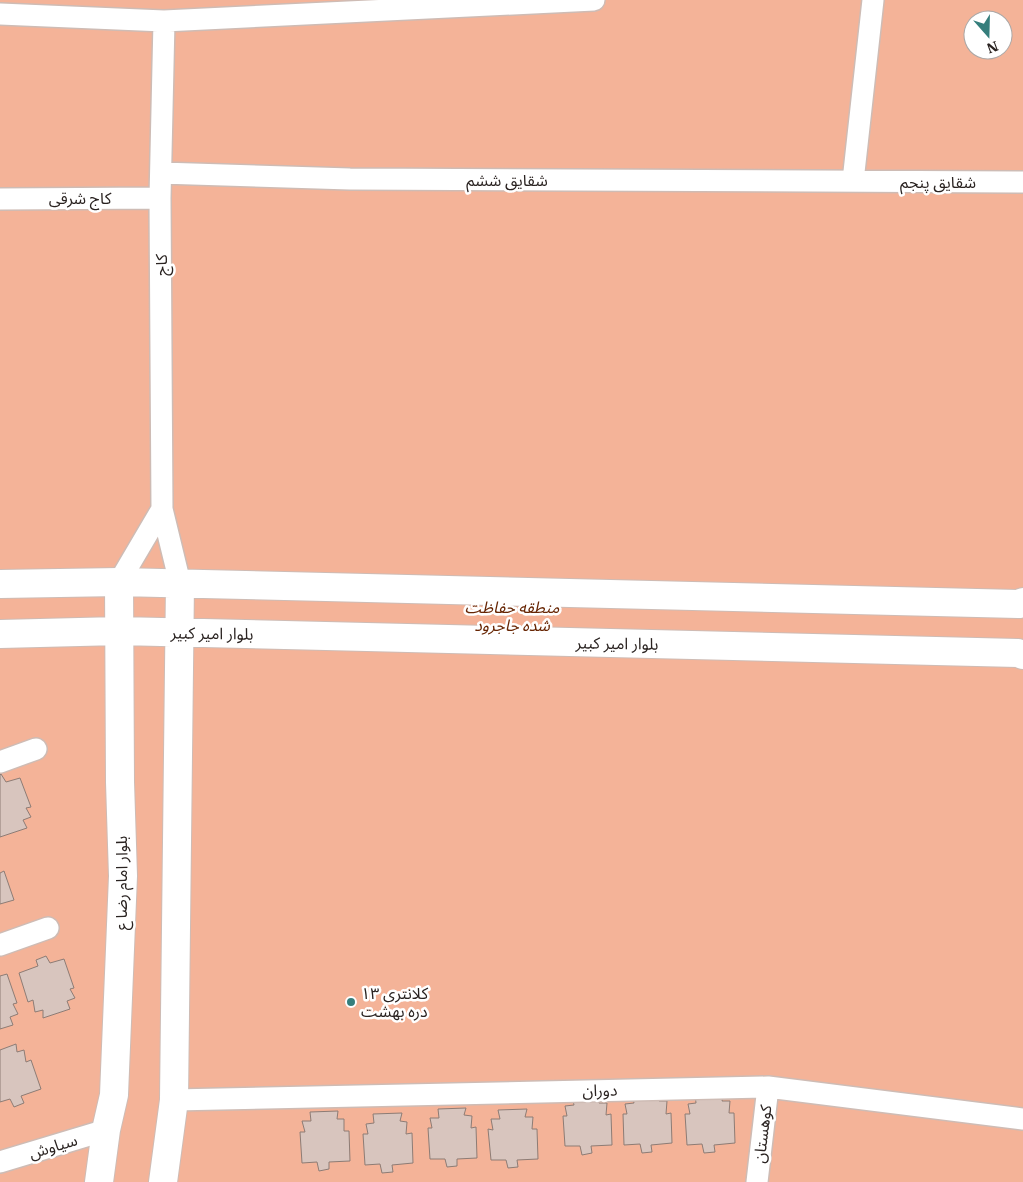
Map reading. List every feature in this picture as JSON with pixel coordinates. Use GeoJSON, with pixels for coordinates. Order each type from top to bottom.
{"type":"FeatureCollection","features":[{"type":"Feature","properties":{"kind":"main road","name":"بلوار امام رضا ع"},"geometry":{"type":"LineString","coordinates":[[99,1182],[106,1130],[114,1095],[123,876],[120,782],[119,582]]}},
{"type":"Feature","properties":{"kind":"main road"},"geometry":{"type":"LineString","coordinates":[[163,1182],[174,1100],[180,583]]}},
{"type":"Feature","properties":{"kind":"main road"},"geometry":{"type":"LineString","coordinates":[[0,584],[180,583],[1019,604],[1023,602]]}},
{"type":"Feature","properties":{"kind":"main road","name":"بلوار امیر کبیر"},"geometry":{"type":"LineString","coordinates":[[0,634],[119,631],[180,632],[1018,653],[1023,655]]}},
{"type":"Feature","properties":{"kind":"street"},"geometry":{"type":"LineString","coordinates":[[0,14],[164,21],[594,0]]}},
{"type":"Feature","properties":{"kind":"street"},"geometry":{"type":"LineString","coordinates":[[853,182],[873,0]]}},
{"type":"Feature","properties":{"kind":"street","name":"کاج"},"geometry":{"type":"LineString","coordinates":[[164,21],[160,198],[162,509],[180,583]]}},
{"type":"Feature","properties":{"kind":"street","name":"شقایق ششم"},"geometry":{"type":"LineString","coordinates":[[161,173],[360,179],[853,182]]}},
{"type":"Feature","properties":{"kind":"street","name":"شقایق پنجم"},"geometry":{"type":"LineString","coordinates":[[853,182],[1023,182]]}},
{"type":"Feature","properties":{"kind":"street","name":"کاج شرقی"},"geometry":{"type":"LineString","coordinates":[[0,198],[160,198]]}},
{"type":"Feature","properties":{"kind":"street"},"geometry":{"type":"LineString","coordinates":[[119,582],[162,509]]}},
{"type":"Feature","properties":{"kind":"street"},"geometry":{"type":"LineString","coordinates":[[0,762],[36,749]]}},
{"type":"Feature","properties":{"kind":"street"},"geometry":{"type":"LineString","coordinates":[[0,945],[48,928]]}},
{"type":"Feature","properties":{"kind":"street","name":"دوران"},"geometry":{"type":"LineString","coordinates":[[174,1100],[768,1086],[1023,1119]]}},
{"type":"Feature","properties":{"kind":"street","name":"کوهستان"},"geometry":{"type":"LineString","coordinates":[[756,1182],[768,1086]]}},
{"type":"Feature","properties":{"kind":"street","name":"سیاوش"},"geometry":{"type":"LineString","coordinates":[[0,1162],[106,1130]]}},
{"type":"Feature","properties":{"kind":"green space","name":"منطقه حفاظت شده جاجرود"},"geometry":{"type":"Polygon","coordinates":[[[0,0],[1023,0],[1023,1182],[0,1182],[0,0]]]}},
{"type":"Feature","properties":{"kind":"building"},"geometry":{"type":"Polygon","coordinates":[[[0,775],[6,782],[20,778],[31,807],[26,808],[31,817],[23,820],[27,828],[0,837],[0,775]]]}},
{"type":"Feature","properties":{"kind":"building"},"geometry":{"type":"Polygon","coordinates":[[[4,871],[14,900],[0,904],[0,873],[4,871]]]}},
{"type":"Feature","properties":{"kind":"building"},"geometry":{"type":"Polygon","coordinates":[[[46,956],[50,963],[64,959],[74,988],[70,989],[75,998],[67,1001],[70,1009],[43,1018],[43,1010],[35,1012],[33,1000],[28,1002],[19,973],[38,966],[36,960],[46,956]]]}},
{"type":"Feature","properties":{"kind":"building"},"geometry":{"type":"Polygon","coordinates":[[[7,974],[17,1003],[13,1004],[18,1014],[10,1017],[13,1025],[0,1029],[0,976],[7,974]]]}},
{"type":"Feature","properties":{"kind":"building"},"geometry":{"type":"Polygon","coordinates":[[[16,1044],[17,1052],[24,1050],[26,1062],[31,1060],[41,1089],[21,1096],[24,1103],[14,1107],[10,1099],[0,1102],[0,1050],[16,1044]]]}},
{"type":"Feature","properties":{"kind":"building"},"geometry":{"type":"Polygon","coordinates":[[[724,1093],[722,1101],[730,1101],[729,1113],[734,1113],[735,1143],[714,1145],[715,1152],[704,1153],[702,1144],[687,1145],[685,1114],[690,1114],[688,1104],[696,1103],[695,1094],[724,1093]]]}},
{"type":"Feature","properties":{"kind":"building"},"geometry":{"type":"Polygon","coordinates":[[[632,1094],[661,1094],[659,1101],[667,1101],[666,1114],[671,1113],[672,1143],[651,1145],[652,1152],[642,1153],[640,1144],[624,1145],[623,1114],[627,1114],[625,1104],[634,1103],[632,1094]]]}},
{"type":"Feature","properties":{"kind":"building"},"geometry":{"type":"Polygon","coordinates":[[[601,1095],[599,1103],[607,1103],[606,1115],[611,1114],[612,1145],[591,1146],[592,1153],[582,1155],[580,1146],[565,1146],[563,1116],[567,1116],[565,1106],[574,1105],[572,1096],[601,1095]]]}},
{"type":"Feature","properties":{"kind":"building"},"geometry":{"type":"Polygon","coordinates":[[[466,1108],[464,1115],[472,1116],[471,1128],[476,1127],[477,1158],[457,1159],[457,1166],[447,1167],[445,1159],[430,1159],[428,1128],[432,1128],[430,1118],[439,1118],[438,1109],[466,1108]]]}},
{"type":"Feature","properties":{"kind":"building"},"geometry":{"type":"Polygon","coordinates":[[[527,1109],[525,1117],[533,1117],[532,1129],[537,1129],[538,1159],[517,1160],[518,1167],[508,1168],[506,1160],[491,1160],[488,1129],[493,1130],[491,1119],[500,1119],[498,1110],[527,1109]]]}},
{"type":"Feature","properties":{"kind":"building"},"geometry":{"type":"Polygon","coordinates":[[[338,1111],[337,1119],[344,1119],[344,1131],[349,1131],[350,1161],[329,1162],[329,1169],[319,1171],[317,1162],[302,1163],[300,1132],[305,1132],[302,1121],[311,1121],[310,1112],[338,1111]]]}},
{"type":"Feature","properties":{"kind":"building"},"geometry":{"type":"Polygon","coordinates":[[[402,1113],[400,1121],[407,1122],[406,1134],[412,1133],[413,1163],[392,1165],[393,1172],[382,1173],[380,1164],[365,1165],[363,1134],[368,1134],[366,1124],[374,1123],[373,1114],[402,1113]]]}},
{"type":"Feature","properties":{"kind":"place","name":"کلانتری ۱۳ دره بهشت"},"geometry":{"type":"Point","coordinates":[351,1002]}}]}
